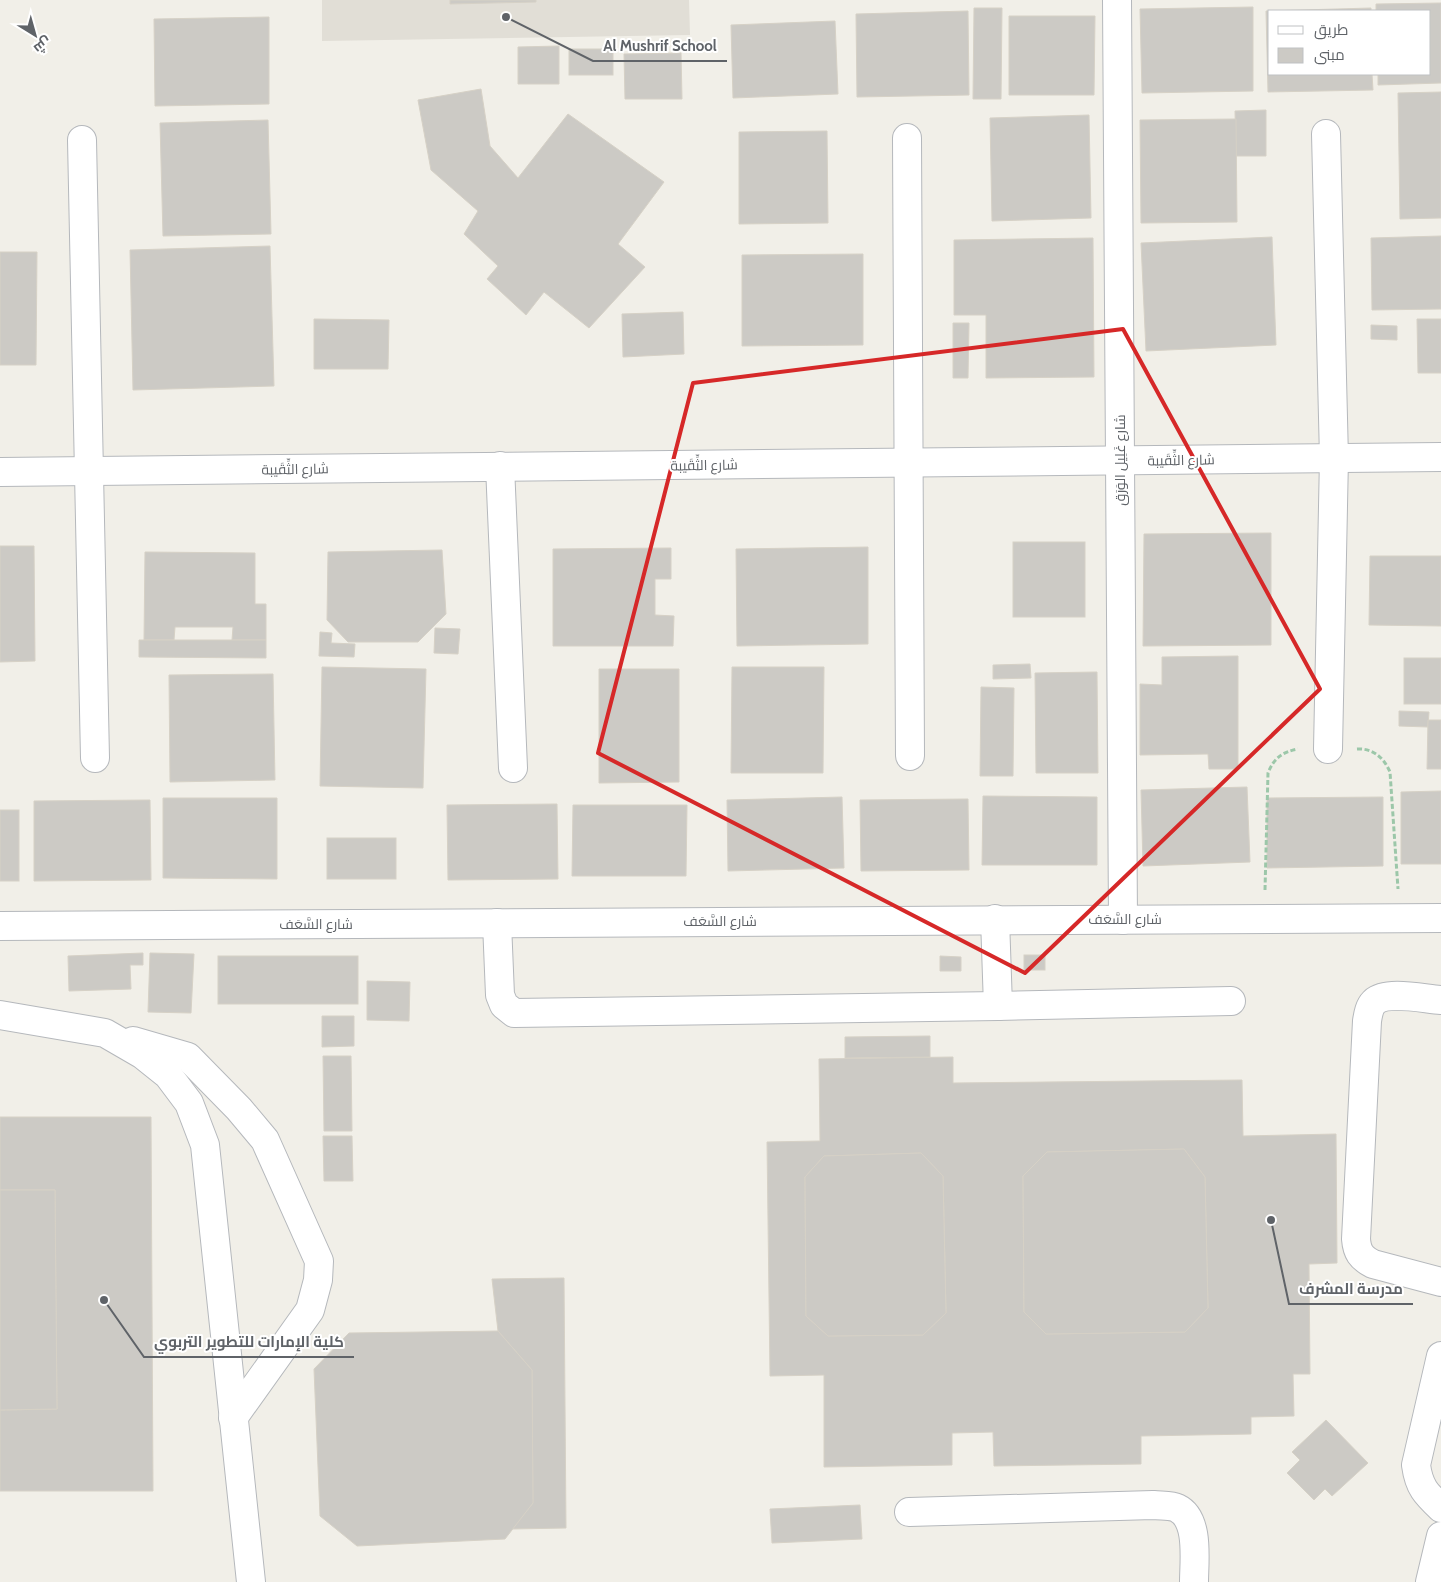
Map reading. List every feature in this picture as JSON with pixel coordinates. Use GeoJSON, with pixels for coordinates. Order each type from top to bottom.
{"type":"FeatureCollection","features":[{"type":"Feature","properties":{"kind":"street","name":"شارع غَلِيل الوَرَق"},"geometry":{"type":"LineString","coordinates":[[1117,0],[1123,920]]}},
{"type":"Feature","properties":{"kind":"street"},"geometry":{"type":"LineString","coordinates":[[1326,134],[1334,458],[1328,749]]}},
{"type":"Feature","properties":{"kind":"street"},"geometry":{"type":"LineString","coordinates":[[907,138],[910,756]]}},
{"type":"Feature","properties":{"kind":"street"},"geometry":{"type":"LineString","coordinates":[[82,140],[95,758]]}},
{"type":"Feature","properties":{"kind":"street","name":"شارع الثِّقَيبة"},"geometry":{"type":"LineString","coordinates":[[0,472],[1441,457]]}},
{"type":"Feature","properties":{"kind":"street"},"geometry":{"type":"LineString","coordinates":[[500,466],[513,768]]}},
{"type":"Feature","properties":{"kind":"street","name":"شارع السَّعَف"},"geometry":{"type":"LineString","coordinates":[[0,926],[1441,918]]}},
{"type":"Feature","properties":{"kind":"street"},"geometry":{"type":"LineString","coordinates":[[995,920],[998,1006]]}},
{"type":"Feature","properties":{"kind":"street"},"geometry":{"type":"LineString","coordinates":[[497,923],[500,995],[504,1005],[514,1012],[1231,1001]]}},
{"type":"Feature","properties":{"kind":"street"},"geometry":{"type":"LineString","coordinates":[[1441,1000],[1384,996],[1374,1002],[1369,1011],[1356,1239],[1359,1253],[1372,1264],[1441,1282]]}},
{"type":"Feature","properties":{"kind":"street"},"geometry":{"type":"LineString","coordinates":[[0,1015],[105,1033],[188,1057],[240,1109],[265,1140],[319,1261],[318,1280],[310,1310],[233,1418]]}},
{"type":"Feature","properties":{"kind":"street"},"geometry":{"type":"LineString","coordinates":[[105,1033],[143,1055],[168,1076],[189,1103],[204,1145],[251,1582]]}},
{"type":"Feature","properties":{"kind":"street"},"geometry":{"type":"LineString","coordinates":[[194,1116],[240,1109]]}},
{"type":"Feature","properties":{"kind":"street"},"geometry":{"type":"LineString","coordinates":[[1441,1356],[1416,1465],[1421,1487],[1441,1508]]}},
{"type":"Feature","properties":{"kind":"street"},"geometry":{"type":"LineString","coordinates":[[909,1512],[1154,1505],[1176,1507],[1185,1514],[1191,1524],[1194,1542],[1194,1582]]}},
{"type":"Feature","properties":{"kind":"street"},"geometry":{"type":"LineString","coordinates":[[1430,1582],[1441,1539]]}},
{"type":"Feature","properties":{"kind":"path"},"geometry":{"type":"LineString","coordinates":[[1264,918],[1268,773],[1272,763],[1288,751],[1298,749],[1363,748],[1381,757],[1387,764],[1390,772],[1399,918]]}},
{"type":"Feature","properties":{"kind":"highlighted area"},"geometry":{"type":"Polygon","coordinates":[[[1123,329],[1320,689],[1025,973],[598,753],[693,383],[1123,329]]]}},
{"type":"Feature","properties":{"kind":"shaded area"},"geometry":{"type":"Polygon","coordinates":[[[322,0],[689,0],[690,35],[322,41],[322,0]]]}},
{"type":"Feature","properties":{"kind":"building"},"geometry":{"type":"Polygon","coordinates":[[[450,0],[536,0],[536,2],[450,4],[450,0]]]}},
{"type":"Feature","properties":{"kind":"building"},"geometry":{"type":"Polygon","coordinates":[[[1441,3],[1441,83],[1378,85],[1378,75],[1431,75],[1431,10],[1376,10],[1376,4],[1441,3]]]}},
{"type":"Feature","properties":{"kind":"building"},"geometry":{"type":"Polygon","coordinates":[[[1253,7],[1253,91],[1142,93],[1140,9],[1253,7]]]}},
{"type":"Feature","properties":{"kind":"building"},"geometry":{"type":"Polygon","coordinates":[[[974,8],[1002,8],[1001,99],[973,99],[974,8]]]}},
{"type":"Feature","properties":{"kind":"building"},"geometry":{"type":"Polygon","coordinates":[[[1371,8],[1371,10],[1301,10],[1371,8]]]}},
{"type":"Feature","properties":{"kind":"building"},"geometry":{"type":"Polygon","coordinates":[[[968,11],[969,95],[857,97],[856,14],[968,11]]]}},
{"type":"Feature","properties":{"kind":"building"},"geometry":{"type":"Polygon","coordinates":[[[1266,11],[1268,11],[1268,75],[1372,75],[1373,90],[1268,92],[1266,11]]]}},
{"type":"Feature","properties":{"kind":"building"},"geometry":{"type":"Polygon","coordinates":[[[1009,16],[1095,16],[1094,95],[1009,95],[1009,16]]]}},
{"type":"Feature","properties":{"kind":"building"},"geometry":{"type":"Polygon","coordinates":[[[269,17],[269,104],[155,106],[154,19],[269,17]]]}},
{"type":"Feature","properties":{"kind":"building"},"geometry":{"type":"Polygon","coordinates":[[[835,21],[838,94],[733,98],[731,25],[835,21]]]}},
{"type":"Feature","properties":{"kind":"building"},"geometry":{"type":"Polygon","coordinates":[[[559,46],[559,84],[518,84],[518,47],[559,46]]]}},
{"type":"Feature","properties":{"kind":"building"},"geometry":{"type":"Polygon","coordinates":[[[569,49],[613,49],[613,75],[569,75],[569,49]]]}},
{"type":"Feature","properties":{"kind":"building"},"geometry":{"type":"Polygon","coordinates":[[[681,53],[682,99],[625,99],[624,54],[681,53]]]}},
{"type":"Feature","properties":{"kind":"building"},"geometry":{"type":"Polygon","coordinates":[[[481,89],[490,146],[518,178],[568,114],[664,182],[618,244],[645,267],[589,328],[544,292],[526,315],[487,279],[498,266],[464,234],[478,211],[431,170],[418,100],[481,89]]]}},
{"type":"Feature","properties":{"kind":"building"},"geometry":{"type":"Polygon","coordinates":[[[1441,92],[1441,218],[1400,219],[1398,93],[1441,92]]]}},
{"type":"Feature","properties":{"kind":"building"},"geometry":{"type":"Polygon","coordinates":[[[1266,110],[1266,156],[1236,156],[1235,111],[1266,110]]]}},
{"type":"Feature","properties":{"kind":"building"},"geometry":{"type":"Polygon","coordinates":[[[1089,115],[1091,218],[992,221],[990,118],[1089,115]]]}},
{"type":"Feature","properties":{"kind":"building"},"geometry":{"type":"Polygon","coordinates":[[[1236,119],[1237,222],[1141,223],[1140,120],[1236,119]]]}},
{"type":"Feature","properties":{"kind":"building"},"geometry":{"type":"Polygon","coordinates":[[[268,120],[271,234],[163,236],[160,123],[268,120]]]}},
{"type":"Feature","properties":{"kind":"building"},"geometry":{"type":"Polygon","coordinates":[[[827,131],[828,223],[739,224],[739,132],[827,131]]]}},
{"type":"Feature","properties":{"kind":"building"},"geometry":{"type":"Polygon","coordinates":[[[1441,236],[1441,309],[1372,310],[1371,238],[1441,236]]]}},
{"type":"Feature","properties":{"kind":"building"},"geometry":{"type":"Polygon","coordinates":[[[1272,237],[1276,345],[1146,351],[1141,243],[1272,237]]]}},
{"type":"Feature","properties":{"kind":"building"},"geometry":{"type":"Polygon","coordinates":[[[1093,238],[1094,377],[986,378],[986,315],[954,315],[954,240],[1093,238]]]}},
{"type":"Feature","properties":{"kind":"building"},"geometry":{"type":"Polygon","coordinates":[[[270,246],[274,386],[133,390],[130,250],[270,246]]]}},
{"type":"Feature","properties":{"kind":"building"},"geometry":{"type":"Polygon","coordinates":[[[0,252],[37,252],[36,365],[0,365],[0,252]]]}},
{"type":"Feature","properties":{"kind":"building"},"geometry":{"type":"Polygon","coordinates":[[[863,254],[863,345],[742,346],[742,255],[863,254]]]}},
{"type":"Feature","properties":{"kind":"building"},"geometry":{"type":"Polygon","coordinates":[[[683,312],[684,354],[623,357],[622,314],[683,312]]]}},
{"type":"Feature","properties":{"kind":"building"},"geometry":{"type":"Polygon","coordinates":[[[314,319],[389,320],[388,369],[314,369],[314,319]]]}},
{"type":"Feature","properties":{"kind":"building"},"geometry":{"type":"Polygon","coordinates":[[[1417,319],[1441,319],[1441,373],[1418,373],[1417,319]]]}},
{"type":"Feature","properties":{"kind":"building"},"geometry":{"type":"Polygon","coordinates":[[[953,323],[969,323],[968,378],[953,378],[953,323]]]}},
{"type":"Feature","properties":{"kind":"building"},"geometry":{"type":"Polygon","coordinates":[[[1371,325],[1397,326],[1397,340],[1371,339],[1371,325]]]}},
{"type":"Feature","properties":{"kind":"building"},"geometry":{"type":"Polygon","coordinates":[[[1271,533],[1271,645],[1143,646],[1144,534],[1271,533]]]}},
{"type":"Feature","properties":{"kind":"building"},"geometry":{"type":"Polygon","coordinates":[[[1013,542],[1085,542],[1085,617],[1013,617],[1013,542]]]}},
{"type":"Feature","properties":{"kind":"building"},"geometry":{"type":"Polygon","coordinates":[[[0,546],[34,546],[35,661],[0,662],[0,546]]]}},
{"type":"Feature","properties":{"kind":"building"},"geometry":{"type":"Polygon","coordinates":[[[868,547],[868,644],[737,646],[736,549],[868,547]]]}},
{"type":"Feature","properties":{"kind":"building"},"geometry":{"type":"Polygon","coordinates":[[[671,548],[671,579],[655,579],[655,615],[674,616],[673,646],[553,646],[553,549],[671,548]]]}},
{"type":"Feature","properties":{"kind":"building"},"geometry":{"type":"Polygon","coordinates":[[[442,550],[446,614],[418,642],[348,642],[327,620],[328,552],[442,550]]]}},
{"type":"Feature","properties":{"kind":"building"},"geometry":{"type":"Polygon","coordinates":[[[145,552],[255,553],[255,604],[266,604],[266,640],[232,640],[233,627],[175,627],[174,640],[144,640],[145,552]]]}},
{"type":"Feature","properties":{"kind":"building"},"geometry":{"type":"Polygon","coordinates":[[[1370,556],[1441,556],[1441,626],[1369,625],[1370,556]]]}},
{"type":"Feature","properties":{"kind":"building"},"geometry":{"type":"Polygon","coordinates":[[[435,628],[460,629],[458,654],[434,653],[435,628]]]}},
{"type":"Feature","properties":{"kind":"building"},"geometry":{"type":"Polygon","coordinates":[[[320,632],[332,633],[331,643],[355,644],[354,657],[319,656],[320,632]]]}},
{"type":"Feature","properties":{"kind":"building"},"geometry":{"type":"Polygon","coordinates":[[[139,640],[266,640],[266,658],[139,657],[139,640]]]}},
{"type":"Feature","properties":{"kind":"building"},"geometry":{"type":"Polygon","coordinates":[[[1238,656],[1238,769],[1209,769],[1208,754],[1140,755],[1140,684],[1162,685],[1162,657],[1238,656]]]}},
{"type":"Feature","properties":{"kind":"building"},"geometry":{"type":"Polygon","coordinates":[[[1404,658],[1441,658],[1441,704],[1404,704],[1404,658]]]}},
{"type":"Feature","properties":{"kind":"building"},"geometry":{"type":"Polygon","coordinates":[[[1030,664],[1031,678],[993,679],[993,665],[1030,664]]]}},
{"type":"Feature","properties":{"kind":"building"},"geometry":{"type":"Polygon","coordinates":[[[322,667],[426,669],[423,788],[320,786],[322,667]]]}},
{"type":"Feature","properties":{"kind":"building"},"geometry":{"type":"Polygon","coordinates":[[[732,667],[824,667],[823,773],[731,773],[732,667]]]}},
{"type":"Feature","properties":{"kind":"building"},"geometry":{"type":"Polygon","coordinates":[[[599,669],[679,669],[679,782],[599,783],[599,669]]]}},
{"type":"Feature","properties":{"kind":"building"},"geometry":{"type":"Polygon","coordinates":[[[1097,672],[1098,773],[1036,773],[1035,673],[1097,672]]]}},
{"type":"Feature","properties":{"kind":"building"},"geometry":{"type":"Polygon","coordinates":[[[273,674],[275,780],[170,782],[169,675],[273,674]]]}},
{"type":"Feature","properties":{"kind":"building"},"geometry":{"type":"Polygon","coordinates":[[[981,687],[1014,688],[1013,776],[980,776],[981,687]]]}},
{"type":"Feature","properties":{"kind":"building"},"geometry":{"type":"Polygon","coordinates":[[[1399,711],[1429,712],[1428,727],[1399,726],[1399,711]]]}},
{"type":"Feature","properties":{"kind":"building"},"geometry":{"type":"Polygon","coordinates":[[[1428,720],[1441,720],[1441,769],[1427,769],[1428,720]]]}},
{"type":"Feature","properties":{"kind":"building"},"geometry":{"type":"Polygon","coordinates":[[[1247,787],[1250,862],[1143,866],[1141,790],[1247,787]]]}},
{"type":"Feature","properties":{"kind":"building"},"geometry":{"type":"Polygon","coordinates":[[[1441,791],[1441,864],[1401,864],[1401,792],[1441,791]]]}},
{"type":"Feature","properties":{"kind":"building"},"geometry":{"type":"Polygon","coordinates":[[[983,796],[1097,797],[1097,865],[982,865],[983,796]]]}},
{"type":"Feature","properties":{"kind":"building"},"geometry":{"type":"Polygon","coordinates":[[[842,797],[844,868],[728,871],[727,800],[842,797]]]}},
{"type":"Feature","properties":{"kind":"building"},"geometry":{"type":"Polygon","coordinates":[[[1383,797],[1383,866],[1267,868],[1267,798],[1383,797]]]}},
{"type":"Feature","properties":{"kind":"building"},"geometry":{"type":"Polygon","coordinates":[[[163,798],[277,798],[277,879],[163,878],[163,798]]]}},
{"type":"Feature","properties":{"kind":"building"},"geometry":{"type":"Polygon","coordinates":[[[968,799],[969,870],[861,871],[860,800],[968,799]]]}},
{"type":"Feature","properties":{"kind":"building"},"geometry":{"type":"Polygon","coordinates":[[[150,800],[151,880],[34,881],[34,801],[150,800]]]}},
{"type":"Feature","properties":{"kind":"building"},"geometry":{"type":"Polygon","coordinates":[[[557,804],[558,879],[448,880],[447,805],[557,804]]]}},
{"type":"Feature","properties":{"kind":"building"},"geometry":{"type":"Polygon","coordinates":[[[573,805],[687,805],[686,876],[572,876],[573,805]]]}},
{"type":"Feature","properties":{"kind":"building"},"geometry":{"type":"Polygon","coordinates":[[[0,810],[19,810],[19,881],[0,881],[0,810]]]}},
{"type":"Feature","properties":{"kind":"building"},"geometry":{"type":"Polygon","coordinates":[[[327,838],[396,838],[396,879],[327,879],[327,838]]]}},
{"type":"Feature","properties":{"kind":"building"},"geometry":{"type":"Polygon","coordinates":[[[143,953],[143,965],[130,965],[131,989],[69,991],[68,956],[143,953]]]}},
{"type":"Feature","properties":{"kind":"building"},"geometry":{"type":"Polygon","coordinates":[[[150,953],[194,954],[191,1013],[148,1012],[150,953]]]}},
{"type":"Feature","properties":{"kind":"building"},"geometry":{"type":"Polygon","coordinates":[[[1024,955],[1045,955],[1045,970],[1024,970],[1024,955]]]}},
{"type":"Feature","properties":{"kind":"building"},"geometry":{"type":"Polygon","coordinates":[[[218,956],[358,956],[358,1004],[218,1004],[218,956]]]}},
{"type":"Feature","properties":{"kind":"building"},"geometry":{"type":"Polygon","coordinates":[[[940,956],[961,957],[961,971],[940,971],[940,956]]]}},
{"type":"Feature","properties":{"kind":"building"},"geometry":{"type":"Polygon","coordinates":[[[367,981],[410,982],[409,1021],[367,1020],[367,981]]]}},
{"type":"Feature","properties":{"kind":"building"},"geometry":{"type":"Polygon","coordinates":[[[322,1016],[354,1016],[354,1046],[322,1047],[322,1016]]]}},
{"type":"Feature","properties":{"kind":"building"},"geometry":{"type":"Polygon","coordinates":[[[930,1036],[930,1057],[845,1058],[845,1037],[930,1036]]]}},
{"type":"Feature","properties":{"kind":"building"},"geometry":{"type":"Polygon","coordinates":[[[323,1056],[351,1056],[352,1131],[324,1131],[323,1056]]]}},
{"type":"Feature","properties":{"kind":"building"},"geometry":{"type":"Polygon","coordinates":[[[953,1057],[953,1083],[1242,1080],[1243,1136],[1336,1134],[1337,1263],[1309,1264],[1310,1374],[1293,1374],[1294,1416],[1251,1417],[1251,1434],[1141,1436],[1141,1464],[994,1466],[993,1432],[952,1433],[952,1465],[824,1467],[824,1375],[770,1376],[767,1142],[820,1141],[819,1059],[953,1057]],[[1184,1149],[1047,1152],[1023,1176],[1024,1312],[1046,1334],[1185,1332],[1208,1308],[1205,1177],[1184,1149]],[[921,1153],[824,1156],[805,1177],[806,1316],[828,1336],[923,1335],[946,1313],[943,1176],[921,1153]]]}},
{"type":"Feature","properties":{"kind":"building"},"geometry":{"type":"Polygon","coordinates":[[[0,1117],[151,1117],[153,1491],[0,1491],[0,1410],[57,1409],[55,1190],[0,1190],[0,1117]]]}},
{"type":"Feature","properties":{"kind":"building"},"geometry":{"type":"Polygon","coordinates":[[[323,1136],[352,1136],[353,1181],[324,1181],[323,1136]]]}},
{"type":"Feature","properties":{"kind":"building"},"geometry":{"type":"Polygon","coordinates":[[[1184,1149],[1205,1177],[1208,1308],[1185,1332],[1046,1334],[1024,1312],[1023,1176],[1047,1152],[1184,1149]]]}},
{"type":"Feature","properties":{"kind":"building"},"geometry":{"type":"Polygon","coordinates":[[[921,1153],[943,1176],[946,1313],[923,1335],[828,1336],[806,1316],[805,1177],[824,1156],[921,1153]]]}},
{"type":"Feature","properties":{"kind":"building"},"geometry":{"type":"Polygon","coordinates":[[[0,1190],[55,1190],[57,1409],[0,1410],[0,1190]]]}},
{"type":"Feature","properties":{"kind":"building"},"geometry":{"type":"Polygon","coordinates":[[[564,1278],[566,1528],[512,1529],[533,1503],[532,1370],[498,1331],[492,1279],[564,1278]]]}},
{"type":"Feature","properties":{"kind":"building"},"geometry":{"type":"Polygon","coordinates":[[[498,1331],[532,1370],[533,1503],[505,1539],[357,1546],[320,1516],[314,1369],[349,1333],[498,1331]]]}},
{"type":"Feature","properties":{"kind":"building"},"geometry":{"type":"Polygon","coordinates":[[[1326,1420],[1368,1463],[1332,1496],[1325,1489],[1314,1500],[1287,1473],[1300,1460],[1292,1452],[1326,1420]]]}},
{"type":"Feature","properties":{"kind":"building"},"geometry":{"type":"Polygon","coordinates":[[[860,1505],[862,1539],[772,1543],[770,1509],[860,1505]]]}},
{"type":"Feature","properties":{"kind":"place","name":"Al Mushrif School"},"geometry":{"type":"Point","coordinates":[506,17]}},
{"type":"Feature","properties":{"kind":"place","name":"مدرسة المشرف"},"geometry":{"type":"Point","coordinates":[1271,1220]}},
{"type":"Feature","properties":{"kind":"place","name":"كلية الإمارات للتطوير التربوي"},"geometry":{"type":"Point","coordinates":[104,1300]}}]}
